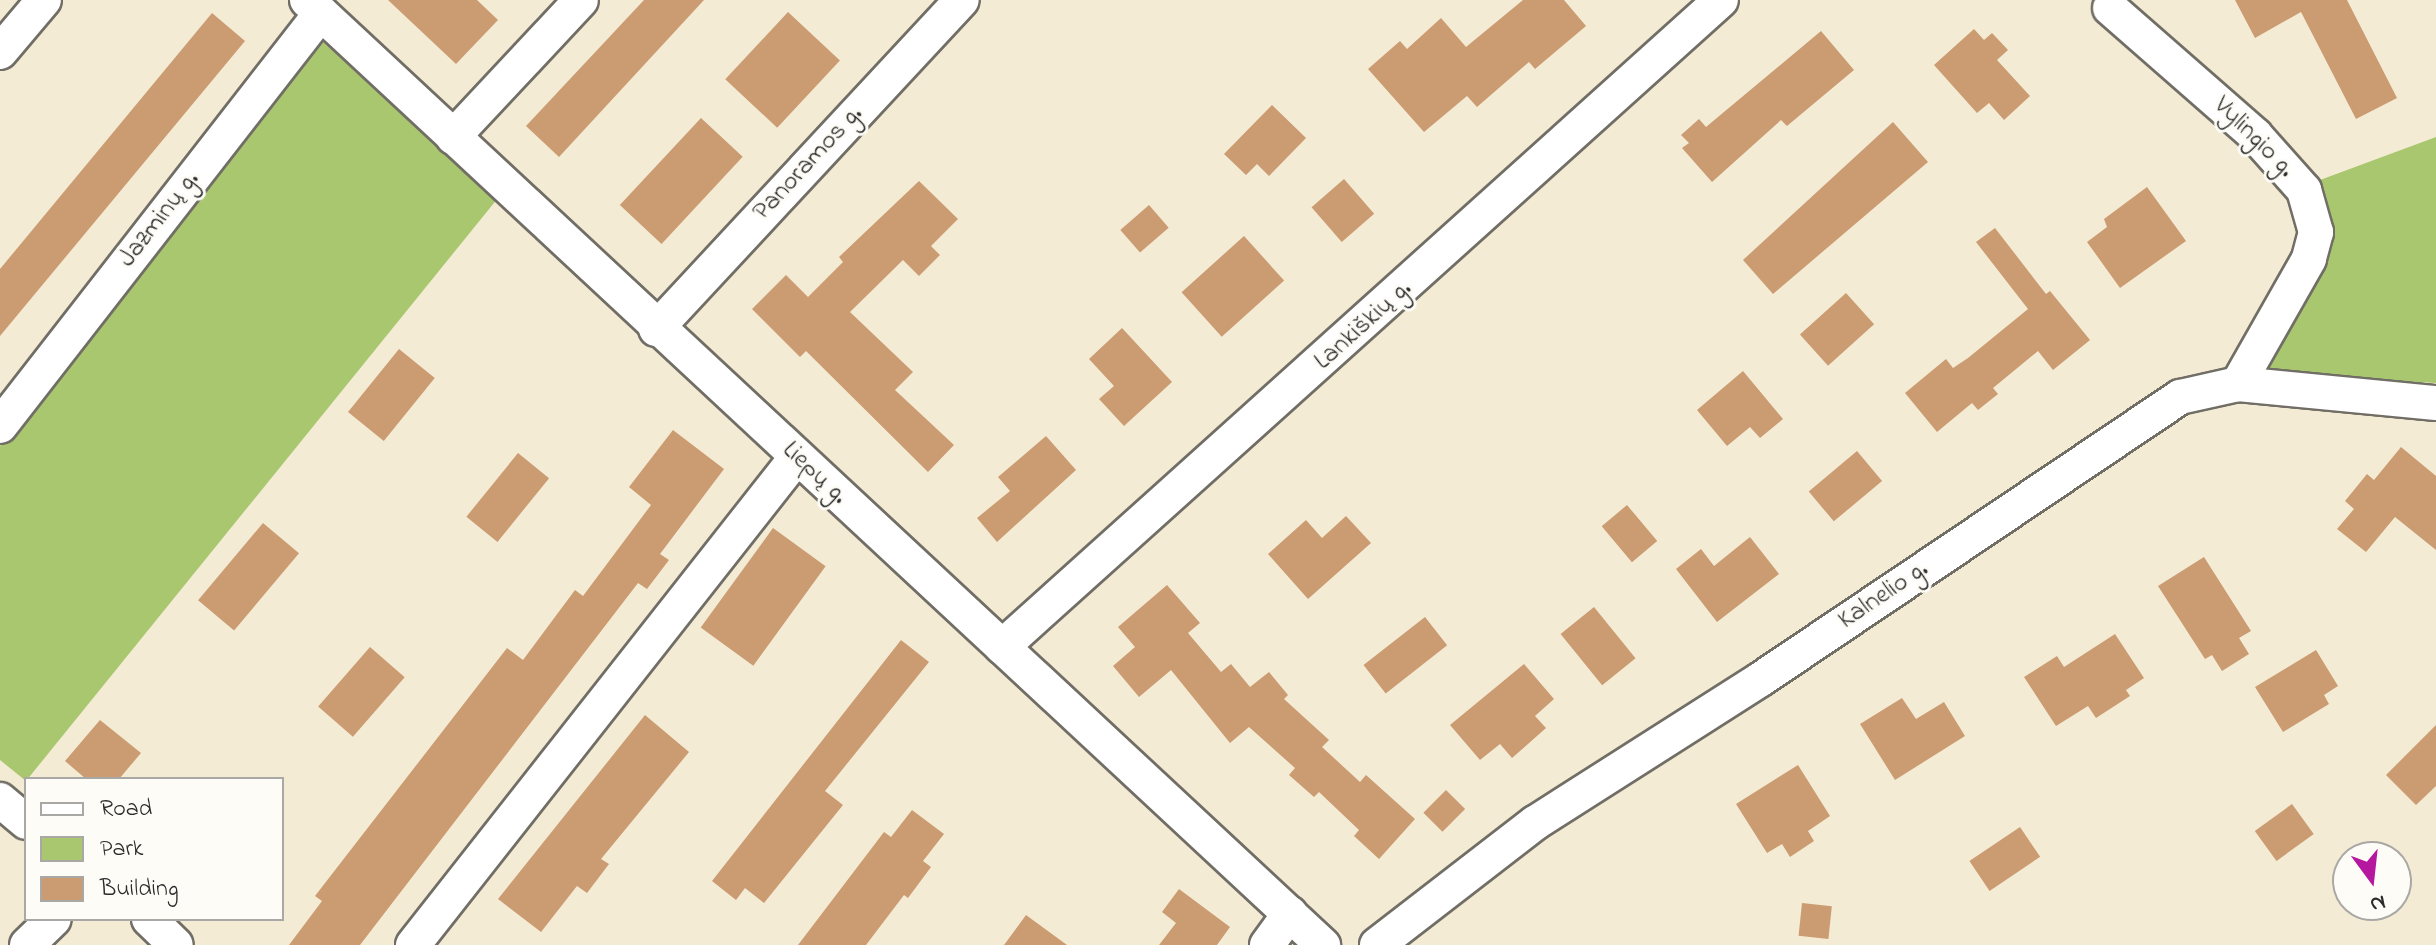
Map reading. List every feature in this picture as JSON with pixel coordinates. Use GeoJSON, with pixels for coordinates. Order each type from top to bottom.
{"type":"FeatureCollection","features":[{"type":"Feature","properties":{"kind":"street"},"geometry":{"type":"LineString","coordinates":[[0,52],[44,0]]}},
{"type":"Feature","properties":{"kind":"street"},"geometry":{"type":"LineString","coordinates":[[453,137],[581,0]]}},
{"type":"Feature","properties":{"kind":"street","name":"Panoramos g."},"geometry":{"type":"LineString","coordinates":[[656,329],[962,0]]}},
{"type":"Feature","properties":{"kind":"street","name":"Lankiškių g."},"geometry":{"type":"LineString","coordinates":[[1002,647],[1721,0]]}},
{"type":"Feature","properties":{"kind":"street","name":"Liepų g."},"geometry":{"type":"LineString","coordinates":[[314,7],[656,329],[1323,945]]}},
{"type":"Feature","properties":{"kind":"street","name":"Jazminų g."},"geometry":{"type":"LineString","coordinates":[[0,426],[314,7]]}},
{"type":"Feature","properties":{"kind":"street","name":"Vylingio g."},"geometry":{"type":"LineString","coordinates":[[2110,8],[2255,135],[2304,190],[2316,232],[2309,259],[2238,384]]}},
{"type":"Feature","properties":{"kind":"street","name":"Kalnelio g."},"geometry":{"type":"LineString","coordinates":[[1377,945],[1535,823],[1761,679],[2180,397],[2238,384],[2436,403]]}},
{"type":"Feature","properties":{"kind":"street"},"geometry":{"type":"LineString","coordinates":[[413,945],[796,458]]}},
{"type":"Feature","properties":{"kind":"street"},"geometry":{"type":"LineString","coordinates":[[0,800],[24,820]]}},
{"type":"Feature","properties":{"kind":"street"},"geometry":{"type":"LineString","coordinates":[[1267,945],[1290,913]]}},
{"type":"Feature","properties":{"kind":"street"},"geometry":{"type":"LineString","coordinates":[[27,945],[52,921]]}},
{"type":"Feature","properties":{"kind":"street"},"geometry":{"type":"LineString","coordinates":[[151,921],[176,945]]}},
{"type":"Feature","properties":{"kind":"green space"},"geometry":{"type":"Polygon","coordinates":[[[323,42],[498,198],[29,777],[24,779],[0,760],[0,446],[323,42]]]}},
{"type":"Feature","properties":{"kind":"green space"},"geometry":{"type":"Polygon","coordinates":[[[2436,137],[2436,383],[2270,374],[2258,366],[2316,285],[2333,228],[2320,180],[2436,137]]]}},
{"type":"Feature","properties":{"kind":"building"},"geometry":{"type":"Polygon","coordinates":[[[388,0],[477,0],[498,20],[456,64],[388,0]]]}},
{"type":"Feature","properties":{"kind":"building"},"geometry":{"type":"Polygon","coordinates":[[[644,0],[704,0],[559,157],[526,126],[644,0]]]}},
{"type":"Feature","properties":{"kind":"building"},"geometry":{"type":"Polygon","coordinates":[[[1523,0],[1564,0],[1586,26],[1535,69],[1529,62],[1477,107],[1467,96],[1424,132],[1368,69],[1400,41],[1407,49],[1441,18],[1466,47],[1523,0]]]}},
{"type":"Feature","properties":{"kind":"building"},"geometry":{"type":"Polygon","coordinates":[[[2235,0],[2347,0],[2397,98],[2356,119],[2301,12],[2255,38],[2235,0]]]}},
{"type":"Feature","properties":{"kind":"building"},"geometry":{"type":"Polygon","coordinates":[[[788,12],[840,60],[777,128],[725,79],[788,12]]]}},
{"type":"Feature","properties":{"kind":"building"},"geometry":{"type":"Polygon","coordinates":[[[212,13],[245,41],[0,336],[0,269],[212,13]]]}},
{"type":"Feature","properties":{"kind":"building"},"geometry":{"type":"Polygon","coordinates":[[[1974,29],[1984,40],[1992,33],[2008,50],[1997,60],[2030,96],[2004,120],[1989,103],[1977,113],[1934,65],[1974,29]]]}},
{"type":"Feature","properties":{"kind":"building"},"geometry":{"type":"Polygon","coordinates":[[[1821,31],[1854,70],[1787,126],[1781,120],[1712,182],[1682,148],[1689,143],[1681,135],[1699,119],[1706,127],[1821,31]]]}},
{"type":"Feature","properties":{"kind":"building"},"geometry":{"type":"Polygon","coordinates":[[[1272,105],[1306,138],[1269,176],[1257,164],[1246,175],[1224,154],[1272,105]]]}},
{"type":"Feature","properties":{"kind":"building"},"geometry":{"type":"Polygon","coordinates":[[[701,118],[743,157],[662,244],[620,205],[701,118]]]}},
{"type":"Feature","properties":{"kind":"building"},"geometry":{"type":"Polygon","coordinates":[[[1893,122],[1928,162],[1773,294],[1743,260],[1893,122]]]}},
{"type":"Feature","properties":{"kind":"building"},"geometry":{"type":"Polygon","coordinates":[[[1344,179],[1374,214],[1342,242],[1312,207],[1344,179]]]}},
{"type":"Feature","properties":{"kind":"building"},"geometry":{"type":"Polygon","coordinates":[[[919,181],[958,219],[931,246],[940,255],[919,276],[903,260],[850,312],[913,372],[895,390],[954,445],[928,472],[806,351],[800,357],[752,309],[786,275],[808,297],[843,262],[839,257],[919,181]]]}},
{"type":"Feature","properties":{"kind":"building"},"geometry":{"type":"Polygon","coordinates":[[[2147,187],[2186,241],[2120,288],[2087,242],[2107,227],[2104,219],[2147,187]]]}},
{"type":"Feature","properties":{"kind":"building"},"geometry":{"type":"Polygon","coordinates":[[[1149,205],[1169,228],[1140,253],[1120,230],[1149,205]]]}},
{"type":"Feature","properties":{"kind":"building"},"geometry":{"type":"Polygon","coordinates":[[[1995,228],[2046,294],[2050,291],[2090,340],[2053,370],[2038,351],[1993,388],[1998,394],[1978,410],[1972,403],[1937,432],[1905,393],[1946,359],[1953,368],[1968,358],[2028,309],[1976,242],[1995,228]]]}},
{"type":"Feature","properties":{"kind":"building"},"geometry":{"type":"Polygon","coordinates":[[[1244,236],[1284,281],[1222,337],[1182,292],[1244,236]]]}},
{"type":"Feature","properties":{"kind":"building"},"geometry":{"type":"Polygon","coordinates":[[[1846,293],[1874,324],[1828,366],[1800,334],[1846,293]]]}},
{"type":"Feature","properties":{"kind":"building"},"geometry":{"type":"Polygon","coordinates":[[[1122,328],[1172,382],[1124,426],[1099,399],[1114,386],[1089,359],[1122,328]]]}},
{"type":"Feature","properties":{"kind":"building"},"geometry":{"type":"Polygon","coordinates":[[[399,349],[435,378],[384,441],[348,412],[399,349]]]}},
{"type":"Feature","properties":{"kind":"building"},"geometry":{"type":"Polygon","coordinates":[[[1743,371],[1783,419],[1760,438],[1750,427],[1727,446],[1697,410],[1743,371]]]}},
{"type":"Feature","properties":{"kind":"building"},"geometry":{"type":"Polygon","coordinates":[[[673,430],[724,469],[660,554],[669,560],[647,589],[638,583],[360,945],[289,945],[322,901],[315,896],[507,648],[523,660],[575,590],[583,596],[651,505],[629,487],[673,430]]]}},
{"type":"Feature","properties":{"kind":"building"},"geometry":{"type":"Polygon","coordinates":[[[1046,436],[1076,470],[997,542],[977,518],[1010,491],[998,477],[1046,436]]]}},
{"type":"Feature","properties":{"kind":"building"},"geometry":{"type":"Polygon","coordinates":[[[2401,447],[2436,476],[2436,550],[2395,517],[2366,552],[2337,529],[2354,509],[2345,501],[2367,474],[2374,480],[2401,447]]]}},
{"type":"Feature","properties":{"kind":"building"},"geometry":{"type":"Polygon","coordinates":[[[1857,451],[1882,481],[1834,521],[1809,491],[1857,451]]]}},
{"type":"Feature","properties":{"kind":"building"},"geometry":{"type":"Polygon","coordinates":[[[518,453],[549,478],[497,542],[466,517],[518,453]]]}},
{"type":"Feature","properties":{"kind":"building"},"geometry":{"type":"Polygon","coordinates":[[[1627,505],[1657,541],[1632,562],[1602,526],[1627,505]]]}},
{"type":"Feature","properties":{"kind":"building"},"geometry":{"type":"Polygon","coordinates":[[[1346,516],[1371,543],[1308,599],[1268,554],[1306,520],[1322,538],[1346,516]]]}},
{"type":"Feature","properties":{"kind":"building"},"geometry":{"type":"Polygon","coordinates":[[[263,523],[299,553],[234,631],[198,600],[263,523]]]}},
{"type":"Feature","properties":{"kind":"building"},"geometry":{"type":"Polygon","coordinates":[[[773,528],[826,566],[753,666],[701,628],[773,528]]]}},
{"type":"Feature","properties":{"kind":"building"},"geometry":{"type":"Polygon","coordinates":[[[1750,537],[1779,574],[1717,622],[1676,569],[1701,549],[1714,566],[1750,537]]]}},
{"type":"Feature","properties":{"kind":"building"},"geometry":{"type":"Polygon","coordinates":[[[2204,557],[2251,631],[2239,638],[2249,654],[2222,671],[2212,655],[2205,659],[2158,586],[2204,557]]]}},
{"type":"Feature","properties":{"kind":"building"},"geometry":{"type":"Polygon","coordinates":[[[1167,585],[1200,623],[1188,633],[1221,672],[1231,664],[1250,687],[1269,672],[1288,695],[1284,699],[1329,740],[1322,747],[1360,782],[1366,775],[1415,819],[1379,859],[1354,836],[1359,830],[1319,792],[1314,797],[1289,775],[1295,768],[1249,727],[1230,743],[1171,670],[1139,697],[1113,666],[1135,647],[1118,627],[1167,585]]]}},
{"type":"Feature","properties":{"kind":"building"},"geometry":{"type":"Polygon","coordinates":[[[1594,607],[1636,658],[1602,685],[1561,634],[1594,607]]]}},
{"type":"Feature","properties":{"kind":"building"},"geometry":{"type":"Polygon","coordinates":[[[1425,617],[1447,645],[1386,693],[1364,665],[1425,617]]]}},
{"type":"Feature","properties":{"kind":"building"},"geometry":{"type":"Polygon","coordinates":[[[2115,634],[2144,678],[2126,690],[2130,696],[2096,718],[2088,706],[2056,726],[2024,677],[2057,656],[2064,667],[2115,634]]]}},
{"type":"Feature","properties":{"kind":"building"},"geometry":{"type":"Polygon","coordinates":[[[901,640],[929,662],[825,791],[843,805],[764,903],[745,888],[736,900],[712,881],[901,640]]]}},
{"type":"Feature","properties":{"kind":"building"},"geometry":{"type":"Polygon","coordinates":[[[370,647],[405,677],[353,737],[318,707],[370,647]]]}},
{"type":"Feature","properties":{"kind":"building"},"geometry":{"type":"Polygon","coordinates":[[[2316,650],[2338,686],[2324,695],[2329,704],[2283,732],[2255,687],[2316,650]]]}},
{"type":"Feature","properties":{"kind":"building"},"geometry":{"type":"Polygon","coordinates":[[[1524,664],[1554,699],[1535,716],[1546,728],[1512,758],[1500,744],[1480,760],[1450,725],[1524,664]]]}},
{"type":"Feature","properties":{"kind":"building"},"geometry":{"type":"Polygon","coordinates":[[[1902,698],[1916,719],[1944,702],[1965,736],[1895,780],[1860,724],[1902,698]]]}},
{"type":"Feature","properties":{"kind":"building"},"geometry":{"type":"Polygon","coordinates":[[[645,715],[689,752],[601,859],[609,864],[587,893],[577,886],[541,932],[498,899],[645,715]]]}},
{"type":"Feature","properties":{"kind":"building"},"geometry":{"type":"Polygon","coordinates":[[[100,720],[141,753],[121,777],[84,777],[65,761],[100,720]]]}},
{"type":"Feature","properties":{"kind":"building"},"geometry":{"type":"Polygon","coordinates":[[[2436,725],[2436,786],[2416,805],[2386,775],[2436,725]]]}},
{"type":"Feature","properties":{"kind":"building"},"geometry":{"type":"Polygon","coordinates":[[[1798,765],[1830,816],[1808,831],[1814,841],[1790,857],[1782,844],[1767,853],[1736,804],[1798,765]]]}},
{"type":"Feature","properties":{"kind":"building"},"geometry":{"type":"Polygon","coordinates":[[[1446,790],[1465,809],[1442,832],[1423,813],[1446,790]]]}},
{"type":"Feature","properties":{"kind":"building"},"geometry":{"type":"Polygon","coordinates":[[[2292,804],[2314,834],[2277,861],[2255,831],[2292,804]]]}},
{"type":"Feature","properties":{"kind":"building"},"geometry":{"type":"Polygon","coordinates":[[[912,810],[944,834],[923,861],[931,867],[908,898],[904,895],[866,945],[798,945],[884,832],[891,837],[912,810]]]}},
{"type":"Feature","properties":{"kind":"building"},"geometry":{"type":"Polygon","coordinates":[[[2020,827],[2040,857],[1990,891],[1969,861],[2020,827]]]}},
{"type":"Feature","properties":{"kind":"building"},"geometry":{"type":"Polygon","coordinates":[[[1179,889],[1230,927],[1217,945],[1159,945],[1176,923],[1162,912],[1179,889]]]}},
{"type":"Feature","properties":{"kind":"building"},"geometry":{"type":"Polygon","coordinates":[[[1802,903],[1832,906],[1828,939],[1799,936],[1802,903]]]}},
{"type":"Feature","properties":{"kind":"building"},"geometry":{"type":"Polygon","coordinates":[[[1026,915],[1067,945],[1004,945],[1026,915]]]}}]}
